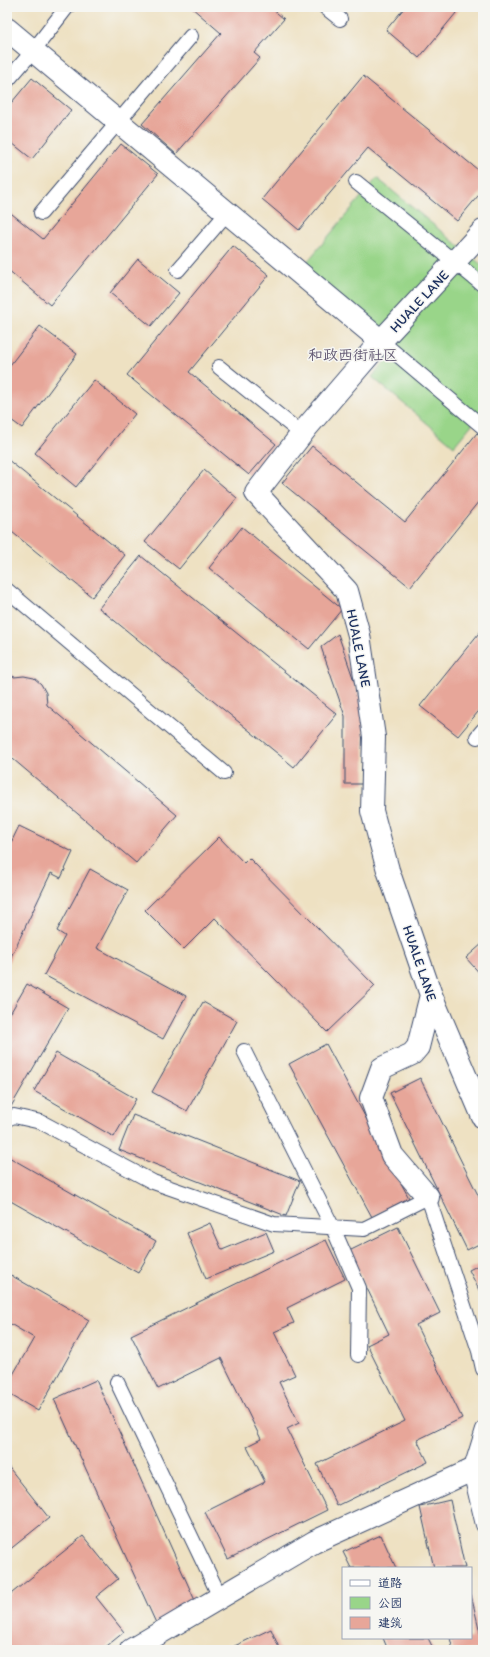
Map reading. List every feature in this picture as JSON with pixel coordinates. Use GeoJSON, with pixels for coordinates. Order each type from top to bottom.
{"type":"FeatureCollection","features":[{"type":"Feature","properties":{"kind":"street"},"geometry":{"type":"LineString","coordinates":[[7,30],[381,341]]}},
{"type":"Feature","properties":{"kind":"street","name":"HUALE LANE"},"geometry":{"type":"LineString","coordinates":[[483,231],[381,341],[302,434],[256,493],[347,591],[359,635],[374,737],[372,811],[388,870],[431,995],[483,1117]]}},
{"type":"Feature","properties":{"kind":"street"},"geometry":{"type":"LineString","coordinates":[[428,1197],[392,1155],[372,1098],[382,1068],[412,1054],[418,1047],[431,995]]}},
{"type":"Feature","properties":{"kind":"street"},"geometry":{"type":"LineString","coordinates":[[131,1650],[314,1542],[476,1469]]}},
{"type":"Feature","properties":{"kind":"lane"},"geometry":{"type":"LineString","coordinates":[[7,80],[33,51],[67,7]]}},
{"type":"Feature","properties":{"kind":"lane"},"geometry":{"type":"LineString","coordinates":[[325,7],[340,19]]}},
{"type":"Feature","properties":{"kind":"lane"},"geometry":{"type":"LineString","coordinates":[[41,213],[191,36]]}},
{"type":"Feature","properties":{"kind":"lane"},"geometry":{"type":"LineString","coordinates":[[356,182],[483,285]]}},
{"type":"Feature","properties":{"kind":"lane"},"geometry":{"type":"LineString","coordinates":[[178,270],[227,213]]}},
{"type":"Feature","properties":{"kind":"lane"},"geometry":{"type":"LineString","coordinates":[[381,341],[483,427]]}},
{"type":"Feature","properties":{"kind":"lane"},"geometry":{"type":"LineString","coordinates":[[219,367],[302,434]]}},
{"type":"Feature","properties":{"kind":"lane"},"geometry":{"type":"LineString","coordinates":[[7,590],[224,773]]}},
{"type":"Feature","properties":{"kind":"lane"},"geometry":{"type":"LineString","coordinates":[[244,1051],[333,1228],[359,1288],[358,1355]]}},
{"type":"Feature","properties":{"kind":"lane"},"geometry":{"type":"LineString","coordinates":[[7,1119],[14,1116],[42,1122],[153,1182],[274,1224],[364,1229],[428,1197],[479,1351],[483,1369]]}},
{"type":"Feature","properties":{"kind":"lane"},"geometry":{"type":"LineString","coordinates":[[117,1382],[220,1597]]}},
{"type":"Feature","properties":{"kind":"lane"},"geometry":{"type":"LineString","coordinates":[[483,1429],[476,1469],[483,1525]]}},
{"type":"Feature","properties":{"kind":"green space"},"geometry":{"type":"Polygon","coordinates":[[[377,178],[483,266],[483,411],[454,446],[372,377],[397,347],[302,268],[377,178]]]}},
{"type":"Feature","properties":{"kind":"building"},"geometry":{"type":"Polygon","coordinates":[[[191,7],[270,7],[284,19],[254,53],[260,58],[176,154],[142,124],[221,33],[191,7]]]}},
{"type":"Feature","properties":{"kind":"building"},"geometry":{"type":"Polygon","coordinates":[[[405,7],[461,7],[419,58],[386,30],[405,7]]]}},
{"type":"Feature","properties":{"kind":"building"},"geometry":{"type":"Polygon","coordinates":[[[363,76],[483,174],[483,190],[457,221],[368,148],[299,230],[262,199],[363,76]]]}},
{"type":"Feature","properties":{"kind":"building"},"geometry":{"type":"Polygon","coordinates":[[[32,78],[71,110],[32,159],[7,139],[7,108],[32,78]]]}},
{"type":"Feature","properties":{"kind":"building"},"geometry":{"type":"Polygon","coordinates":[[[121,144],[158,174],[50,305],[7,269],[7,210],[43,239],[121,144]]]}},
{"type":"Feature","properties":{"kind":"building"},"geometry":{"type":"Polygon","coordinates":[[[233,246],[269,275],[189,372],[276,444],[249,475],[127,375],[233,246]]]}},
{"type":"Feature","properties":{"kind":"building"},"geometry":{"type":"Polygon","coordinates":[[[138,259],[179,293],[151,326],[110,293],[138,259]]]}},
{"type":"Feature","properties":{"kind":"building"},"geometry":{"type":"Polygon","coordinates":[[[40,326],[77,354],[22,428],[7,417],[7,369],[40,326]]]}},
{"type":"Feature","properties":{"kind":"building"},"geometry":{"type":"Polygon","coordinates":[[[94,380],[135,414],[76,487],[35,453],[94,380]]]}},
{"type":"Feature","properties":{"kind":"building"},"geometry":{"type":"Polygon","coordinates":[[[477,433],[483,438],[483,496],[410,587],[282,483],[312,446],[405,522],[477,433]]]}},
{"type":"Feature","properties":{"kind":"building"},"geometry":{"type":"Polygon","coordinates":[[[7,459],[125,555],[92,597],[7,528],[7,459]]]}},
{"type":"Feature","properties":{"kind":"building"},"geometry":{"type":"Polygon","coordinates":[[[204,470],[237,498],[179,569],[145,542],[204,470]]]}},
{"type":"Feature","properties":{"kind":"building"},"geometry":{"type":"Polygon","coordinates":[[[242,527],[342,609],[309,649],[209,568],[242,527]]]}},
{"type":"Feature","properties":{"kind":"building"},"geometry":{"type":"Polygon","coordinates":[[[141,556],[337,714],[294,767],[99,608],[141,556]]]}},
{"type":"Feature","properties":{"kind":"building"},"geometry":{"type":"Polygon","coordinates":[[[483,628],[483,706],[458,736],[420,706],[483,628]]]}},
{"type":"Feature","properties":{"kind":"building"},"geometry":{"type":"Polygon","coordinates":[[[338,634],[362,704],[365,784],[345,784],[345,716],[321,647],[338,634]]]}},
{"type":"Feature","properties":{"kind":"building"},"geometry":{"type":"Polygon","coordinates":[[[7,671],[14,677],[24,676],[34,678],[41,684],[46,693],[47,705],[177,815],[136,863],[7,754],[7,671]]]}},
{"type":"Feature","properties":{"kind":"building"},"geometry":{"type":"Polygon","coordinates":[[[19,826],[73,852],[61,878],[51,873],[7,965],[7,851],[19,826]]]}},
{"type":"Feature","properties":{"kind":"building"},"geometry":{"type":"Polygon","coordinates":[[[219,837],[244,863],[249,858],[375,986],[327,1032],[215,918],[184,949],[145,910],[219,837]]]}},
{"type":"Feature","properties":{"kind":"building"},"geometry":{"type":"Polygon","coordinates":[[[90,869],[128,890],[97,948],[186,996],[163,1039],[44,975],[65,936],[57,931],[90,869]]]}},
{"type":"Feature","properties":{"kind":"building"},"geometry":{"type":"Polygon","coordinates":[[[483,943],[483,977],[466,958],[483,943]]]}},
{"type":"Feature","properties":{"kind":"building"},"geometry":{"type":"Polygon","coordinates":[[[27,984],[68,1008],[9,1110],[7,1109],[7,1019],[27,984]]]}},
{"type":"Feature","properties":{"kind":"building"},"geometry":{"type":"Polygon","coordinates":[[[203,1002],[237,1021],[187,1111],[152,1092],[203,1002]]]}},
{"type":"Feature","properties":{"kind":"building"},"geometry":{"type":"Polygon","coordinates":[[[326,1044],[409,1198],[372,1217],[289,1064],[326,1044]]]}},
{"type":"Feature","properties":{"kind":"building"},"geometry":{"type":"Polygon","coordinates":[[[56,1053],[136,1099],[114,1137],[34,1091],[56,1053]]]}},
{"type":"Feature","properties":{"kind":"building"},"geometry":{"type":"Polygon","coordinates":[[[420,1078],[483,1205],[483,1242],[467,1250],[390,1093],[420,1078]]]}},
{"type":"Feature","properties":{"kind":"building"},"geometry":{"type":"Polygon","coordinates":[[[133,1115],[300,1181],[286,1216],[119,1150],[133,1115]]]}},
{"type":"Feature","properties":{"kind":"building"},"geometry":{"type":"Polygon","coordinates":[[[7,1156],[156,1241],[138,1273],[7,1199],[7,1156]]]}},
{"type":"Feature","properties":{"kind":"building"},"geometry":{"type":"Polygon","coordinates":[[[210,1223],[222,1250],[266,1232],[274,1251],[206,1279],[187,1233],[210,1223]]]}},
{"type":"Feature","properties":{"kind":"building"},"geometry":{"type":"Polygon","coordinates":[[[398,1227],[440,1313],[416,1325],[462,1418],[417,1440],[428,1462],[337,1506],[317,1464],[405,1421],[367,1345],[389,1334],[349,1251],[398,1227]]]}},
{"type":"Feature","properties":{"kind":"building"},"geometry":{"type":"Polygon","coordinates":[[[326,1240],[345,1279],[287,1308],[294,1323],[274,1332],[295,1375],[279,1382],[299,1423],[287,1429],[327,1510],[228,1559],[205,1512],[265,1482],[247,1446],[261,1439],[221,1358],[158,1389],[131,1335],[326,1240]]]}},
{"type":"Feature","properties":{"kind":"building"},"geometry":{"type":"Polygon","coordinates":[[[483,1263],[483,1298],[469,1270],[483,1263]]]}},
{"type":"Feature","properties":{"kind":"building"},"geometry":{"type":"Polygon","coordinates":[[[7,1273],[89,1320],[38,1411],[7,1393],[7,1385],[34,1338],[7,1322],[7,1273]]]}},
{"type":"Feature","properties":{"kind":"building"},"geometry":{"type":"Polygon","coordinates":[[[96,1380],[197,1605],[156,1623],[54,1399],[96,1380]]]}},
{"type":"Feature","properties":{"kind":"building"},"geometry":{"type":"Polygon","coordinates":[[[7,1465],[49,1518],[8,1551],[7,1550],[7,1465]]]}},
{"type":"Feature","properties":{"kind":"building"},"geometry":{"type":"Polygon","coordinates":[[[450,1500],[465,1567],[434,1567],[420,1507],[450,1500]]]}},
{"type":"Feature","properties":{"kind":"building"},"geometry":{"type":"Polygon","coordinates":[[[381,1535],[396,1567],[350,1567],[343,1552],[381,1535]]]}},
{"type":"Feature","properties":{"kind":"building"},"geometry":{"type":"Polygon","coordinates":[[[83,1536],[118,1579],[96,1597],[124,1632],[102,1650],[7,1650],[7,1597],[83,1536]]]}},
{"type":"Feature","properties":{"kind":"building"},"geometry":{"type":"Polygon","coordinates":[[[472,1599],[483,1650],[453,1650],[450,1639],[472,1639],[472,1599]]]}},
{"type":"Feature","properties":{"kind":"building"},"geometry":{"type":"Polygon","coordinates":[[[271,1629],[280,1650],[226,1650],[271,1629]]]}},
{"type":"Feature","properties":{"kind":"building"},"geometry":{"type":"Polygon","coordinates":[[[383,1639],[428,1639],[434,1650],[388,1650],[383,1639]]]}},
{"type":"Feature","properties":{"kind":"district","name":"和政西街社区"},"geometry":{"type":"Point","coordinates":[353,355]}}]}
